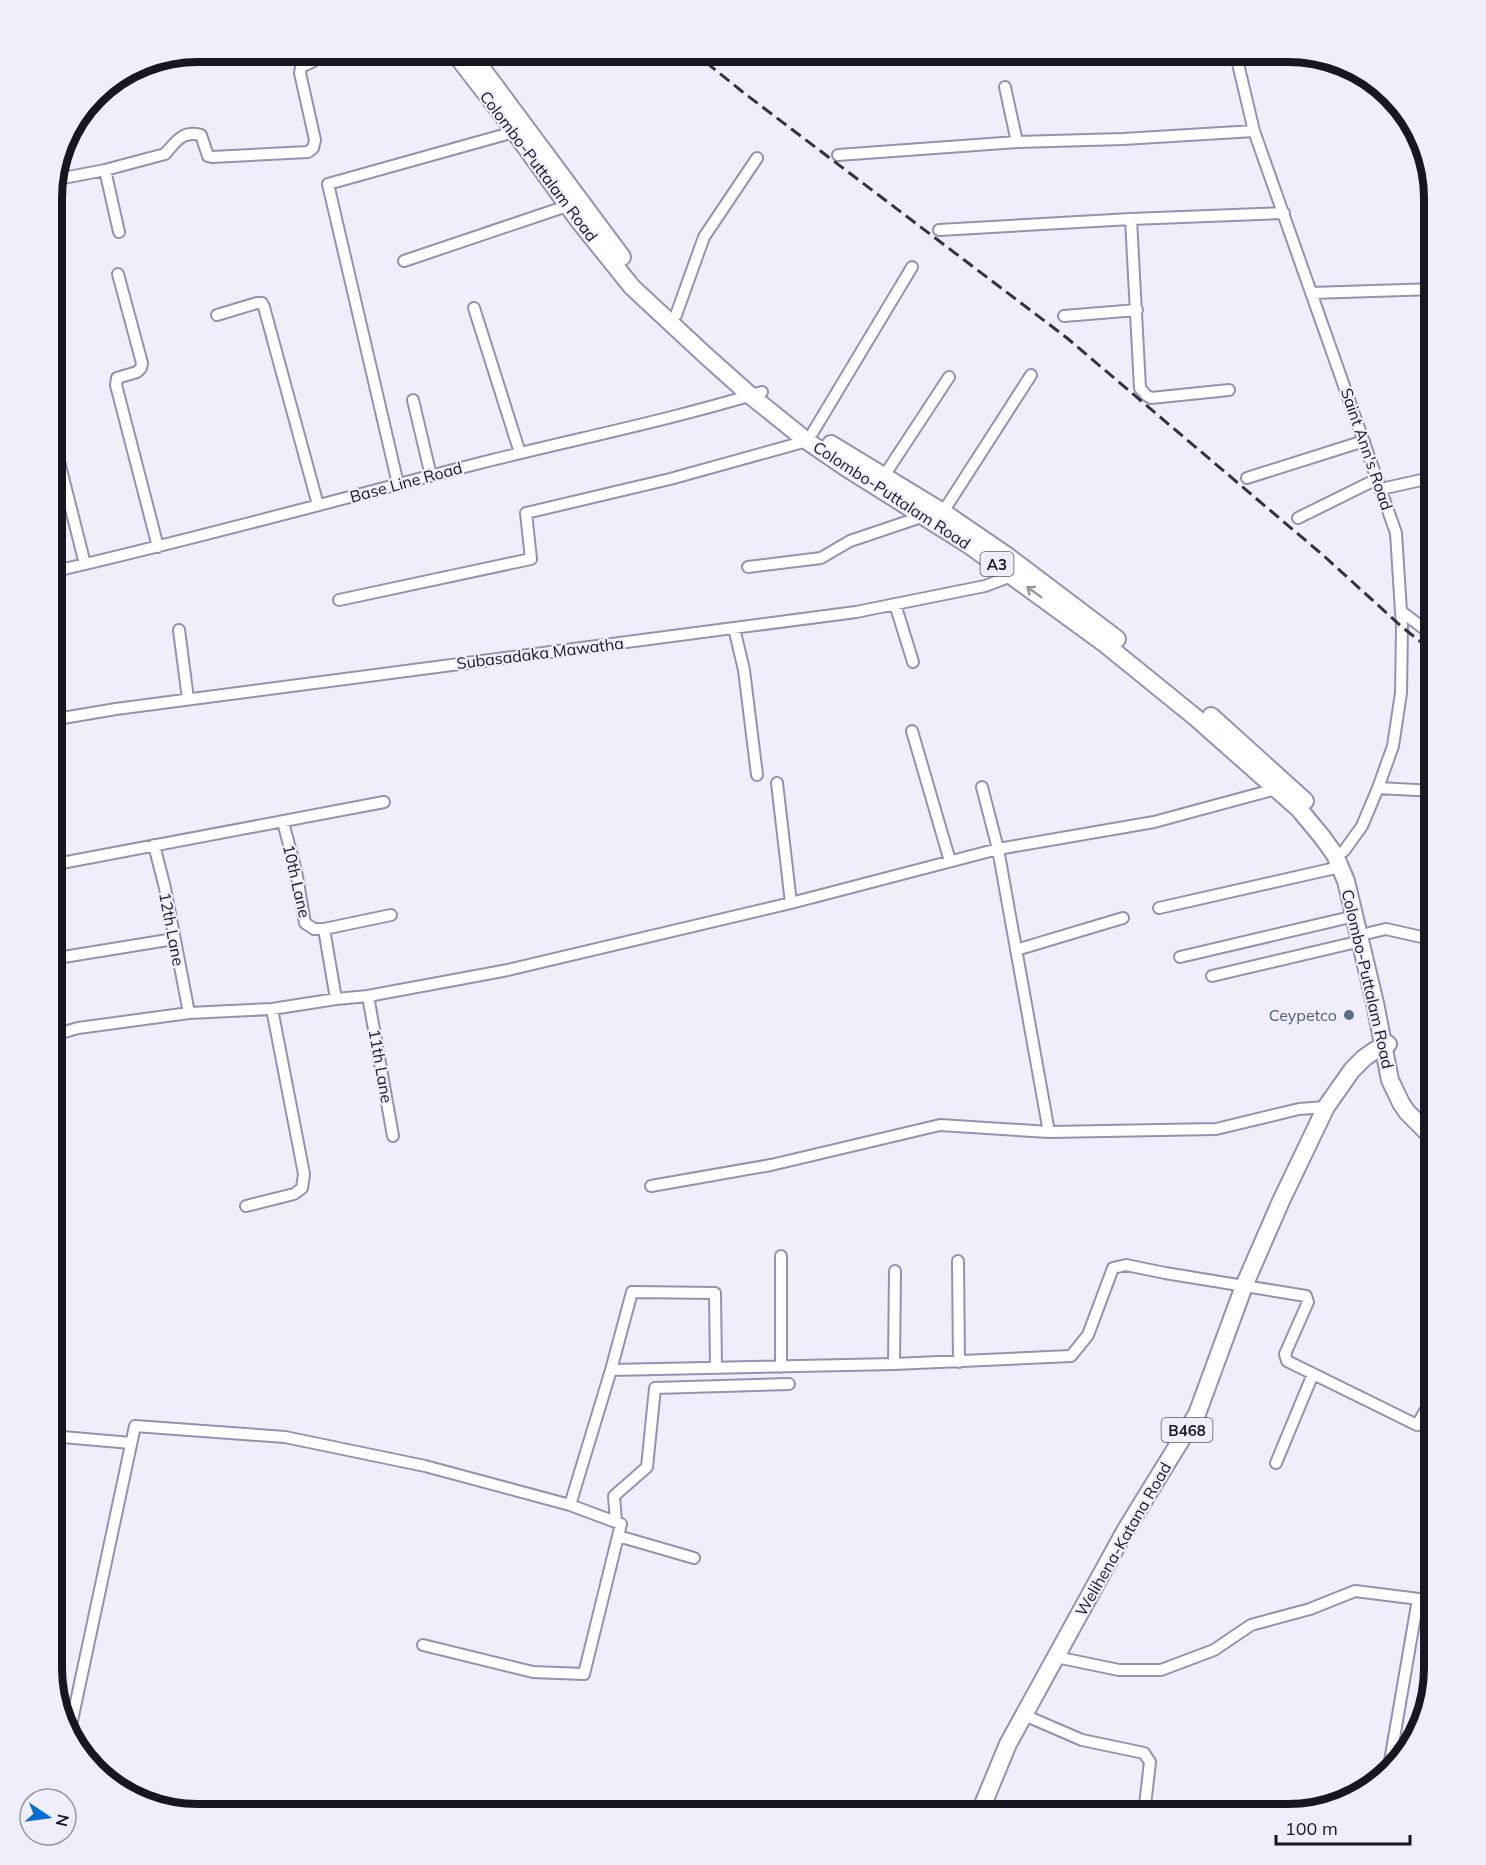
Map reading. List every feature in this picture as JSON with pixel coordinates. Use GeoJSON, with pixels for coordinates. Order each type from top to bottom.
{"type":"FeatureCollection","features":[{"type":"Feature","properties":{"kind":"main road","name":"Colombo-Puttalam Road"},"geometry":{"type":"LineString","coordinates":[[461,62],[567,206],[632,287],[659,314],[845,467],[935,512]]}},
{"type":"Feature","properties":{"kind":"main road","name":"Colombo-Puttalam Road"},"geometry":{"type":"LineString","coordinates":[[477,62],[641,280],[756,394]]}},
{"type":"Feature","properties":{"kind":"main road","name":"Colombo-Puttalam Road"},"geometry":{"type":"LineString","coordinates":[[810,436],[884,476],[1156,670],[1274,771],[1312,807],[1333,832],[1355,916],[1365,937]]}},
{"type":"Feature","properties":{"kind":"main road","name":"Colombo-Puttalam Road"},"geometry":{"type":"LineString","coordinates":[[1018,572],[1157,686],[1276,789],[1299,810],[1354,875],[1386,1045],[1390,1080],[1401,1103],[1424,1130]]}},
{"type":"Feature","properties":{"kind":"main road","name":"Colombo-Puttalam Road"},"geometry":{"type":"LineString","coordinates":[[1386,1045],[1404,1095],[1409,1103],[1424,1115]]}},
{"type":"Feature","properties":{"kind":"main road","name":"Welihena-Katana Road"},"geometry":{"type":"LineString","coordinates":[[983,1804],[1008,1744],[1125,1531],[1197,1414],[1244,1286],[1326,1107],[1352,1070],[1364,1058],[1386,1045]]}},
{"type":"Feature","properties":{"kind":"street"},"geometry":{"type":"LineString","coordinates":[[63,178],[165,154],[174,141],[194,133],[201,135],[208,156],[212,157],[308,152],[314,148],[315,140],[300,73],[301,67],[312,62]]}},
{"type":"Feature","properties":{"kind":"street","name":"Saint Ann's Road"},"geometry":{"type":"LineString","coordinates":[[1238,62],[1254,130],[1396,532],[1402,612],[1399,703],[1393,746],[1362,826],[1340,859]]}},
{"type":"Feature","properties":{"kind":"street"},"geometry":{"type":"LineString","coordinates":[[1005,87],[1017,142]]}},
{"type":"Feature","properties":{"kind":"street"},"geometry":{"type":"LineString","coordinates":[[838,155],[1017,142],[1123,139],[1254,130]]}},
{"type":"Feature","properties":{"kind":"street"},"geometry":{"type":"LineString","coordinates":[[398,484],[328,184],[514,132]]}},
{"type":"Feature","properties":{"kind":"street"},"geometry":{"type":"LineString","coordinates":[[676,315],[704,237],[757,158]]}},
{"type":"Feature","properties":{"kind":"street"},"geometry":{"type":"LineString","coordinates":[[105,170],[119,232]]}},
{"type":"Feature","properties":{"kind":"street"},"geometry":{"type":"LineString","coordinates":[[404,261],[567,206]]}},
{"type":"Feature","properties":{"kind":"street"},"geometry":{"type":"LineString","coordinates":[[939,230],[1284,213]]}},
{"type":"Feature","properties":{"kind":"street"},"geometry":{"type":"LineString","coordinates":[[1131,219],[1139,384],[1146,395],[1151,398],[1229,390]]}},
{"type":"Feature","properties":{"kind":"street"},"geometry":{"type":"LineString","coordinates":[[339,600],[531,559],[526,513],[670,479],[810,436],[912,267]]}},
{"type":"Feature","properties":{"kind":"street"},"geometry":{"type":"LineString","coordinates":[[118,274],[142,363],[137,372],[117,378],[116,385],[158,547]]}},
{"type":"Feature","properties":{"kind":"street"},"geometry":{"type":"LineString","coordinates":[[1311,293],[1424,289]]}},
{"type":"Feature","properties":{"kind":"street"},"geometry":{"type":"LineString","coordinates":[[217,315],[262,303],[318,505]]}},
{"type":"Feature","properties":{"kind":"street"},"geometry":{"type":"LineString","coordinates":[[474,308],[520,453]]}},
{"type":"Feature","properties":{"kind":"street"},"geometry":{"type":"LineString","coordinates":[[1064,316],[1137,310]]}},
{"type":"Feature","properties":{"kind":"street"},"geometry":{"type":"LineString","coordinates":[[748,567],[821,558],[850,541],[935,512],[1031,375]]}},
{"type":"Feature","properties":{"kind":"street"},"geometry":{"type":"LineString","coordinates":[[884,476],[950,377]]}},
{"type":"Feature","properties":{"kind":"street","name":"Base Line Road"},"geometry":{"type":"LineString","coordinates":[[62,569],[158,547],[520,453],[637,426],[756,394]]}},
{"type":"Feature","properties":{"kind":"street"},"geometry":{"type":"LineString","coordinates":[[413,400],[431,476]]}},
{"type":"Feature","properties":{"kind":"street"},"geometry":{"type":"LineString","coordinates":[[1247,478],[1364,441]]}},
{"type":"Feature","properties":{"kind":"street"},"geometry":{"type":"LineString","coordinates":[[62,473],[85,564]]}},
{"type":"Feature","properties":{"kind":"street"},"geometry":{"type":"LineString","coordinates":[[1298,518],[1379,484],[1424,478]]}},
{"type":"Feature","properties":{"kind":"street","name":"Subasadaka Mawatha"},"geometry":{"type":"LineString","coordinates":[[62,718],[188,699],[856,612],[986,586],[1018,572]]}},
{"type":"Feature","properties":{"kind":"street"},"geometry":{"type":"LineString","coordinates":[[895,604],[913,662]]}},
{"type":"Feature","properties":{"kind":"street"},"geometry":{"type":"LineString","coordinates":[[1402,612],[1424,629]]}},
{"type":"Feature","properties":{"kind":"street"},"geometry":{"type":"LineString","coordinates":[[734,628],[744,670],[757,775]]}},
{"type":"Feature","properties":{"kind":"street"},"geometry":{"type":"LineString","coordinates":[[179,630],[188,699]]}},
{"type":"Feature","properties":{"kind":"street"},"geometry":{"type":"LineString","coordinates":[[912,731],[950,861]]}},
{"type":"Feature","properties":{"kind":"street"},"geometry":{"type":"LineString","coordinates":[[777,783],[791,903]]}},
{"type":"Feature","properties":{"kind":"street"},"geometry":{"type":"LineString","coordinates":[[982,787],[998,849],[1049,1132]]}},
{"type":"Feature","properties":{"kind":"street"},"geometry":{"type":"LineString","coordinates":[[1378,788],[1424,790]]}},
{"type":"Feature","properties":{"kind":"street"},"geometry":{"type":"LineString","coordinates":[[62,1033],[78,1028],[189,1013],[272,1009],[368,996],[508,970],[791,903],[998,849],[1154,822],[1276,789]]}},
{"type":"Feature","properties":{"kind":"street"},"geometry":{"type":"LineString","coordinates":[[62,863],[384,802]]}},
{"type":"Feature","properties":{"kind":"street","name":"10th Lane"},"geometry":{"type":"LineString","coordinates":[[283,822],[296,871],[305,923],[314,929],[324,929],[336,999]]}},
{"type":"Feature","properties":{"kind":"street","name":"12th Lane"},"geometry":{"type":"LineString","coordinates":[[154,845],[165,888],[189,1013]]}},
{"type":"Feature","properties":{"kind":"street"},"geometry":{"type":"LineString","coordinates":[[1159,908],[1340,859]]}},
{"type":"Feature","properties":{"kind":"street"},"geometry":{"type":"LineString","coordinates":[[324,929],[391,915]]}},
{"type":"Feature","properties":{"kind":"street"},"geometry":{"type":"LineString","coordinates":[[1180,957],[1355,916]]}},
{"type":"Feature","properties":{"kind":"street"},"geometry":{"type":"LineString","coordinates":[[1016,950],[1123,918]]}},
{"type":"Feature","properties":{"kind":"street"},"geometry":{"type":"LineString","coordinates":[[1212,976],[1365,937],[1386,929],[1424,938]]}},
{"type":"Feature","properties":{"kind":"street"},"geometry":{"type":"LineString","coordinates":[[62,957],[174,939]]}},
{"type":"Feature","properties":{"kind":"street","name":"11th Lane"},"geometry":{"type":"LineString","coordinates":[[368,996],[393,1136]]}},
{"type":"Feature","properties":{"kind":"street"},"geometry":{"type":"LineString","coordinates":[[246,1206],[294,1194],[302,1188],[304,1174],[272,1009]]}},
{"type":"Feature","properties":{"kind":"street"},"geometry":{"type":"LineString","coordinates":[[651,1186],[771,1165],[940,1125],[1049,1132],[1216,1129],[1299,1108],[1326,1107]]}},
{"type":"Feature","properties":{"kind":"street"},"geometry":{"type":"LineString","coordinates":[[781,1256],[781,1366]]}},
{"type":"Feature","properties":{"kind":"street"},"geometry":{"type":"LineString","coordinates":[[958,1261],[959,1362]]}},
{"type":"Feature","properties":{"kind":"street"},"geometry":{"type":"LineString","coordinates":[[611,1370],[894,1364],[1071,1356],[1088,1335],[1113,1268],[1126,1265],[1165,1274],[1306,1296],[1308,1302],[1285,1354],[1285,1359],[1417,1425],[1424,1413]]}},
{"type":"Feature","properties":{"kind":"street"},"geometry":{"type":"LineString","coordinates":[[894,1364],[896,1271]]}},
{"type":"Feature","properties":{"kind":"street"},"geometry":{"type":"LineString","coordinates":[[570,1505],[632,1292],[715,1293],[716,1368]]}},
{"type":"Feature","properties":{"kind":"street"},"geometry":{"type":"LineString","coordinates":[[1276,1463],[1313,1374]]}},
{"type":"Feature","properties":{"kind":"street"},"geometry":{"type":"LineString","coordinates":[[616,1522],[614,1496],[647,1467],[655,1388],[789,1384]]}},
{"type":"Feature","properties":{"kind":"street"},"geometry":{"type":"LineString","coordinates":[[73,1719],[135,1426],[285,1437],[425,1466],[570,1505],[621,1524],[584,1674],[533,1672],[423,1645]]}},
{"type":"Feature","properties":{"kind":"street"},"geometry":{"type":"LineString","coordinates":[[62,1437],[131,1443]]}},
{"type":"Feature","properties":{"kind":"street"},"geometry":{"type":"LineString","coordinates":[[618,1536],[694,1558]]}},
{"type":"Feature","properties":{"kind":"street"},"geometry":{"type":"LineString","coordinates":[[1056,1657],[1119,1670],[1161,1670],[1215,1650],[1251,1625],[1310,1609],[1355,1591],[1424,1600]]}},
{"type":"Feature","properties":{"kind":"street"},"geometry":{"type":"LineString","coordinates":[[1391,1757],[1418,1599]]}},
{"type":"Feature","properties":{"kind":"street"},"geometry":{"type":"LineString","coordinates":[[1024,1715],[1082,1740],[1144,1753],[1150,1762],[1145,1804]]}},
{"type":"Feature","properties":{"kind":"railway"},"geometry":{"type":"LineString","coordinates":[[706,62],[1067,338],[1324,556],[1424,644]]}},
{"type":"Feature","properties":{"kind":"place","name":"Ceypetco"},"geometry":{"type":"Point","coordinates":[1349,1015]}}]}
